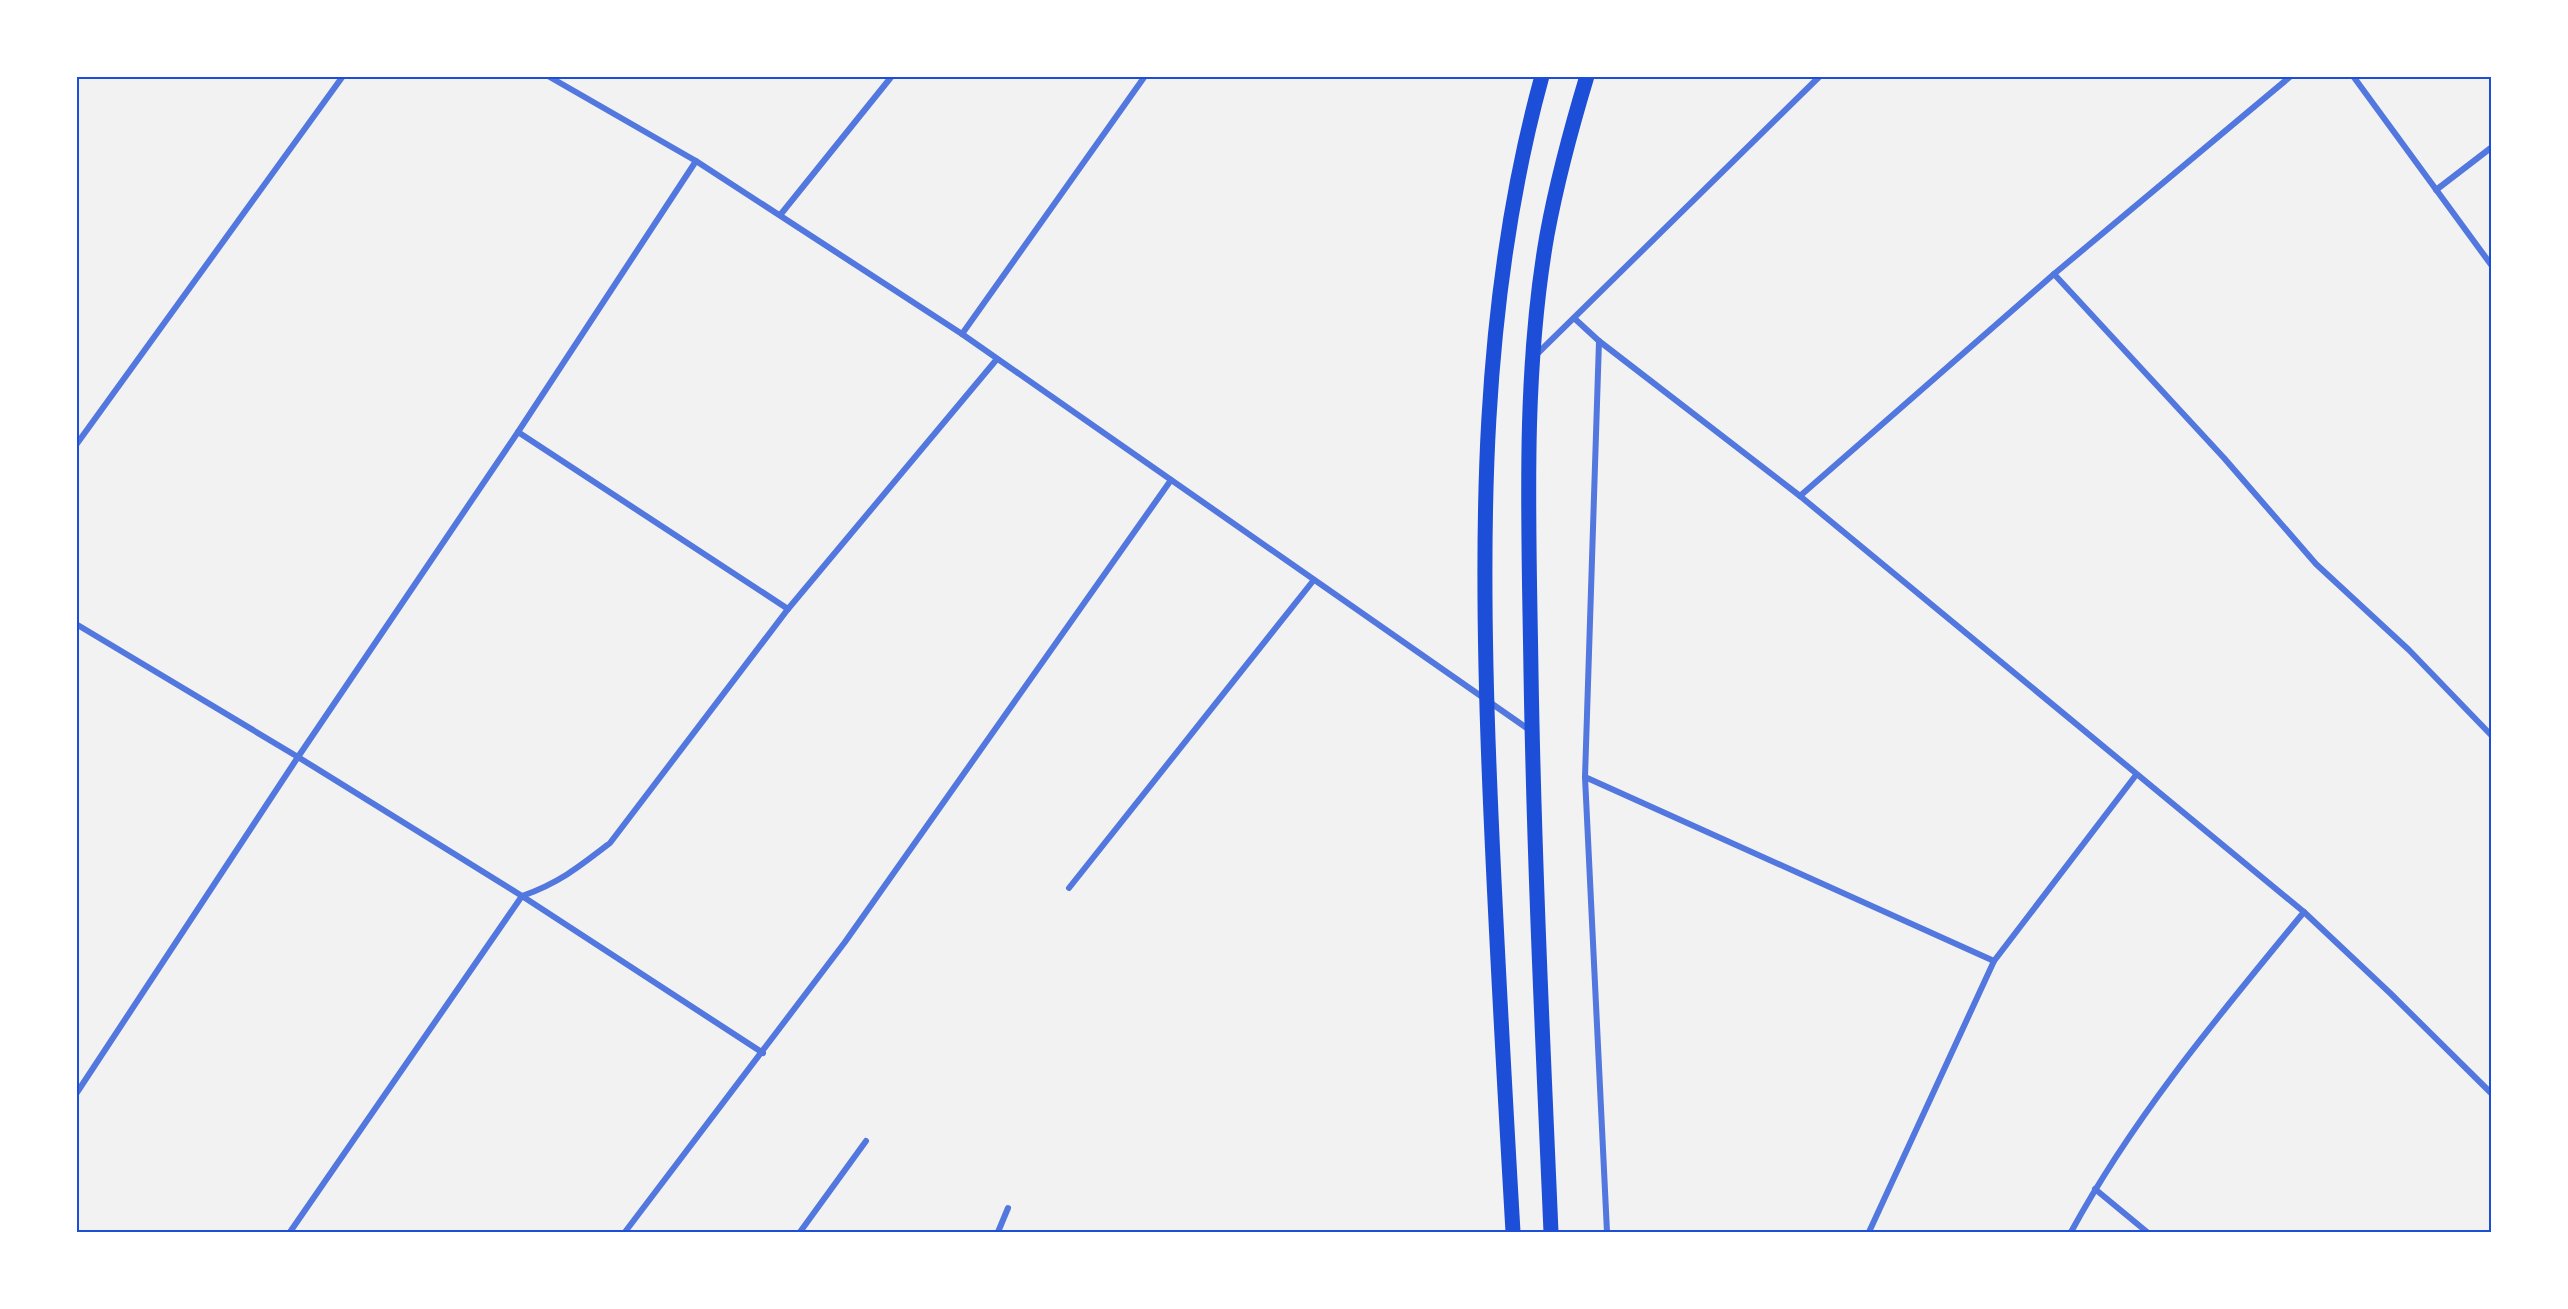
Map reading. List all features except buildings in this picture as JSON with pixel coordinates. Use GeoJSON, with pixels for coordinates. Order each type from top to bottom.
{"type":"FeatureCollection","features":[{"type":"Feature","properties":{"kind":"main road"},"geometry":{"type":"LineString","coordinates":[[1513,1233],[1494,894],[1486,699],[1483,508],[1496,314],[1510,214],[1542,76]]}},
{"type":"Feature","properties":{"kind":"main road"},"geometry":{"type":"LineString","coordinates":[[1551,1233],[1532,731],[1529,540],[1530,404],[1547,237],[1564,151],[1587,76]]}},
{"type":"Feature","properties":{"kind":"street"},"geometry":{"type":"LineString","coordinates":[[76,445],[343,76]]}},
{"type":"Feature","properties":{"kind":"street"},"geometry":{"type":"LineString","coordinates":[[549,76],[696,161],[781,214],[962,334],[1313,581],[1532,731]]}},
{"type":"Feature","properties":{"kind":"street"},"geometry":{"type":"LineString","coordinates":[[560,84],[566,76]]}},
{"type":"Feature","properties":{"kind":"street"},"geometry":{"type":"LineString","coordinates":[[781,214],[892,76]]}},
{"type":"Feature","properties":{"kind":"street"},"geometry":{"type":"LineString","coordinates":[[962,334],[1145,76]]}},
{"type":"Feature","properties":{"kind":"street"},"geometry":{"type":"LineString","coordinates":[[1534,357],[1745,153],[1820,76]]}},
{"type":"Feature","properties":{"kind":"street"},"geometry":{"type":"LineString","coordinates":[[1800,496],[2054,274],[2291,76]]}},
{"type":"Feature","properties":{"kind":"street"},"geometry":{"type":"LineString","coordinates":[[2353,76],[2492,266]]}},
{"type":"Feature","properties":{"kind":"street"},"geometry":{"type":"LineString","coordinates":[[2436,190],[2492,147]]}},
{"type":"Feature","properties":{"kind":"street"},"geometry":{"type":"LineString","coordinates":[[76,1094],[696,161]]}},
{"type":"Feature","properties":{"kind":"street"},"geometry":{"type":"LineString","coordinates":[[2054,274],[2224,458],[2316,564],[2409,650],[2492,736]]}},
{"type":"Feature","properties":{"kind":"street"},"geometry":{"type":"LineString","coordinates":[[1574,318],[1599,341],[1800,496],[2304,912],[2492,1094]]}},
{"type":"Feature","properties":{"kind":"street"},"geometry":{"type":"LineString","coordinates":[[1599,341],[1585,777],[1607,1233]]}},
{"type":"Feature","properties":{"kind":"street"},"geometry":{"type":"LineString","coordinates":[[290,1233],[522,896],[552,886],[574,872],[610,843],[788,609],[997,359]]}},
{"type":"Feature","properties":{"kind":"street"},"geometry":{"type":"LineString","coordinates":[[518,432],[788,609]]}},
{"type":"Feature","properties":{"kind":"street"},"geometry":{"type":"LineString","coordinates":[[625,1233],[845,942],[1171,480]]}},
{"type":"Feature","properties":{"kind":"street"},"geometry":{"type":"LineString","coordinates":[[1069,888],[1313,581]]}},
{"type":"Feature","properties":{"kind":"street"},"geometry":{"type":"LineString","coordinates":[[76,624],[298,757],[522,896],[763,1053]]}},
{"type":"Feature","properties":{"kind":"street"},"geometry":{"type":"LineString","coordinates":[[1869,1233],[1994,961],[2136,774]]}},
{"type":"Feature","properties":{"kind":"street"},"geometry":{"type":"LineString","coordinates":[[1585,777],[1994,961]]}},
{"type":"Feature","properties":{"kind":"street"},"geometry":{"type":"LineString","coordinates":[[2071,1233],[2095,1189],[2142,1120],[2223,1011],[2304,912]]}},
{"type":"Feature","properties":{"kind":"street"},"geometry":{"type":"LineString","coordinates":[[800,1233],[866,1141]]}},
{"type":"Feature","properties":{"kind":"street"},"geometry":{"type":"LineString","coordinates":[[2095,1189],[2147,1233]]}},
{"type":"Feature","properties":{"kind":"street"},"geometry":{"type":"LineString","coordinates":[[998,1233],[1008,1208]]}}]}
